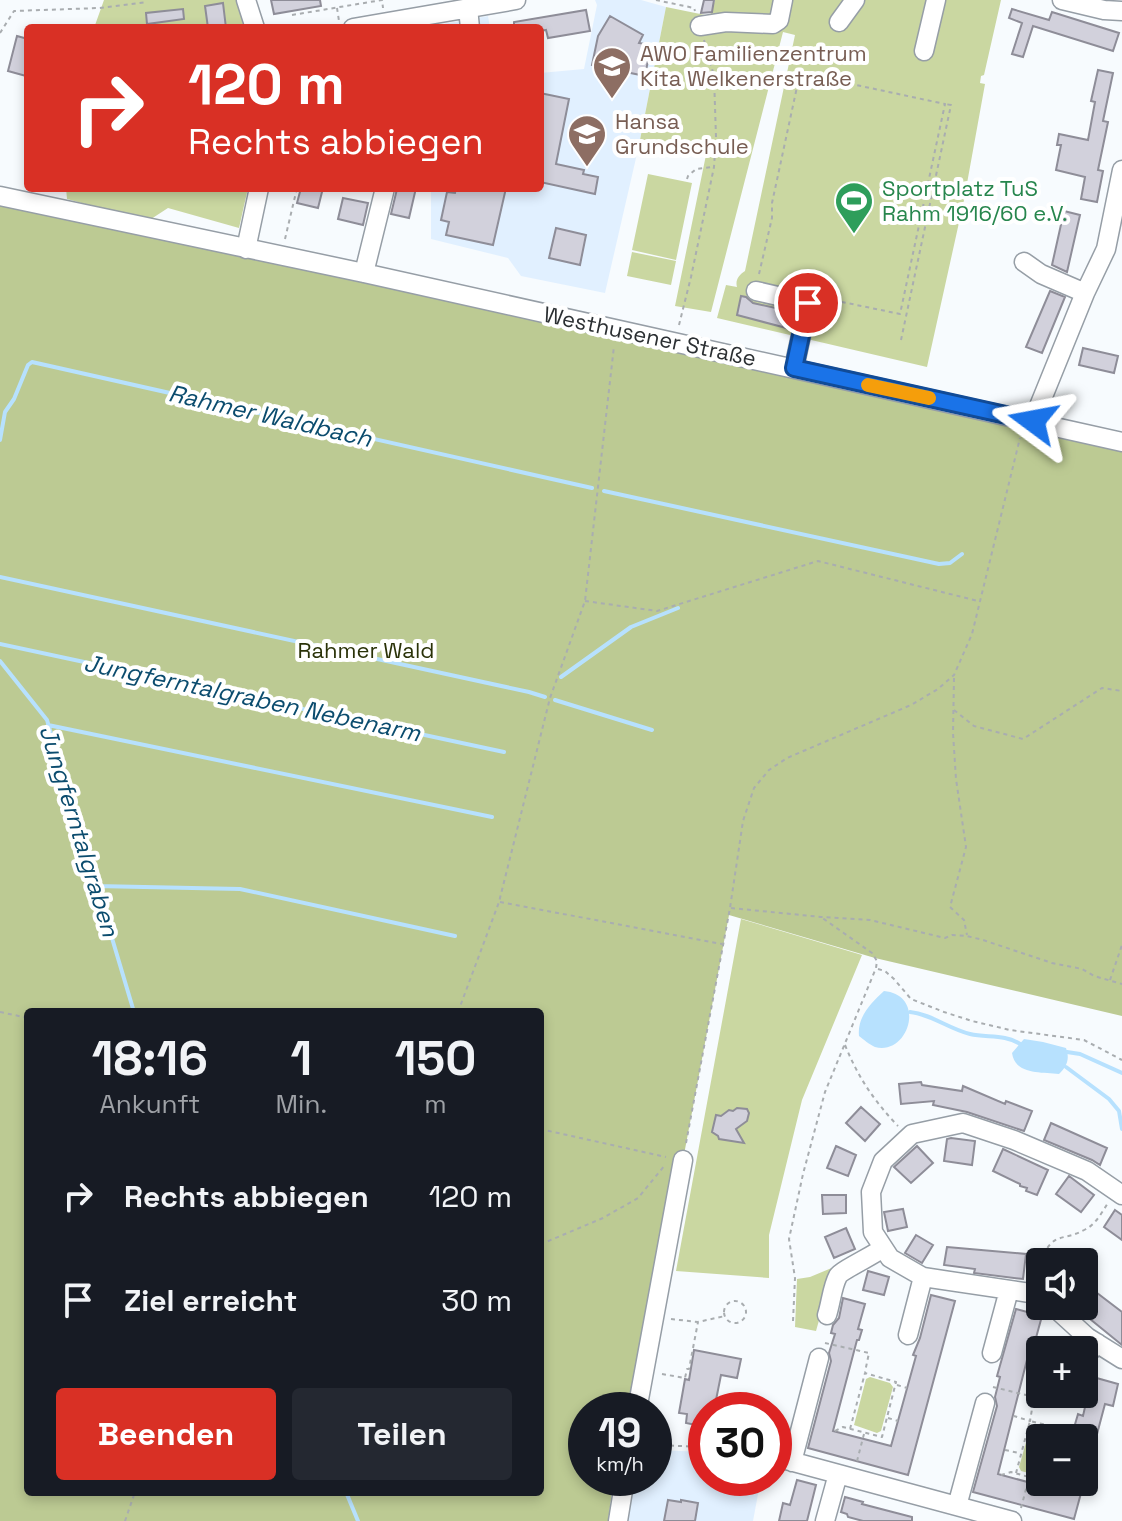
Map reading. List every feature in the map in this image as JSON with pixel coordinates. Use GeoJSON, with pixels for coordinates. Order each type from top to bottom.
{"type":"FeatureCollection","features":[{"type":"Feature","properties":{"kind":"street"},"geometry":{"type":"LineString","coordinates":[[246,0],[254,24]]}},
{"type":"Feature","properties":{"kind":"street"},"geometry":{"type":"LineString","coordinates":[[388,24],[423,8],[468,8],[516,0]]}},
{"type":"Feature","properties":{"kind":"street"},"geometry":{"type":"LineString","coordinates":[[700,26],[726,22],[773,24],[779,20],[783,0]]}},
{"type":"Feature","properties":{"kind":"street"},"geometry":{"type":"LineString","coordinates":[[839,22],[855,0]]}},
{"type":"Feature","properties":{"kind":"street"},"geometry":{"type":"LineString","coordinates":[[924,51],[936,0]]}},
{"type":"Feature","properties":{"kind":"street"},"geometry":{"type":"LineString","coordinates":[[1062,0],[1122,11]]}},
{"type":"Feature","properties":{"kind":"street"},"geometry":{"type":"LineString","coordinates":[[468,8],[470,24]]}},
{"type":"Feature","properties":{"kind":"street"},"geometry":{"type":"LineString","coordinates":[[1033,421],[1085,293],[1114,251],[1122,170]]}},
{"type":"Feature","properties":{"kind":"street"},"geometry":{"type":"LineString","coordinates":[[246,249],[258,192]]}},
{"type":"Feature","properties":{"kind":"street"},"geometry":{"type":"LineString","coordinates":[[364,273],[384,192]]}},
{"type":"Feature","properties":{"kind":"street","name":"Westhusener Straße"},"geometry":{"type":"LineString","coordinates":[[0,196],[364,273],[1122,442]]}},
{"type":"Feature","properties":{"kind":"street"},"geometry":{"type":"LineString","coordinates":[[1024,262],[1041,274],[1085,293]]}},
{"type":"Feature","properties":{"kind":"street"},"geometry":{"type":"LineString","coordinates":[[756,291],[808,303],[794,368]]}},
{"type":"Feature","properties":{"kind":"street"},"geometry":{"type":"LineString","coordinates":[[1026,1294],[923,1277],[890,1258],[873,1232],[871,1192],[883,1161],[912,1134],[963,1123],[1014,1140],[1087,1171],[1119,1193]]}},
{"type":"Feature","properties":{"kind":"street"},"geometry":{"type":"LineString","coordinates":[[641,1392],[683,1160]]}},
{"type":"Feature","properties":{"kind":"street"},"geometry":{"type":"LineString","coordinates":[[827,1315],[841,1272],[883,1248]]}},
{"type":"Feature","properties":{"kind":"street"},"geometry":{"type":"LineString","coordinates":[[908,1335],[923,1277]]}},
{"type":"Feature","properties":{"kind":"street"},"geometry":{"type":"LineString","coordinates":[[992,1353],[1009,1290]]}},
{"type":"Feature","properties":{"kind":"street"},"geometry":{"type":"LineString","coordinates":[[1068,1320],[1086,1336]]}},
{"type":"Feature","properties":{"kind":"street"},"geometry":{"type":"LineString","coordinates":[[1098,1344],[1122,1359]]}},
{"type":"Feature","properties":{"kind":"street"},"geometry":{"type":"LineString","coordinates":[[822,1350],[786,1460],[992,1518],[1017,1514]]}},
{"type":"Feature","properties":{"kind":"street"},"geometry":{"type":"LineString","coordinates":[[957,1506],[985,1403]]}},
{"type":"Feature","properties":{"kind":"street"},"geometry":{"type":"LineString","coordinates":[[825,1521],[845,1476]]}},
{"type":"Feature","properties":{"kind":"street"},"geometry":{"type":"LineString","coordinates":[[618,1521],[622,1496]]}},
{"type":"Feature","properties":{"kind":"path"},"geometry":{"type":"LineString","coordinates":[[292,15],[382,0],[388,24]]}},
{"type":"Feature","properties":{"kind":"path"},"geometry":{"type":"LineString","coordinates":[[656,0],[694,8],[714,76],[714,167],[674,341]]}},
{"type":"Feature","properties":{"kind":"path"},"geometry":{"type":"LineString","coordinates":[[0,33],[14,11],[99,8],[147,2]]}},
{"type":"Feature","properties":{"kind":"path"},"geometry":{"type":"LineString","coordinates":[[337,6],[340,24]]}},
{"type":"Feature","properties":{"kind":"path"},"geometry":{"type":"LineString","coordinates":[[756,291],[800,73],[951,105],[901,340]]}},
{"type":"Feature","properties":{"kind":"path"},"geometry":{"type":"LineString","coordinates":[[900,314],[945,104]]}},
{"type":"Feature","properties":{"kind":"path"},"geometry":{"type":"LineString","coordinates":[[687,179],[696,169],[714,167]]}},
{"type":"Feature","properties":{"kind":"path"},"geometry":{"type":"LineString","coordinates":[[281,256],[296,192]]}},
{"type":"Feature","properties":{"kind":"path"},"geometry":{"type":"LineString","coordinates":[[808,303],[810,295],[906,315]]}},
{"type":"Feature","properties":{"kind":"path"},"geometry":{"type":"LineString","coordinates":[[459,1008],[499,902],[550,698],[585,601],[616,329]]}},
{"type":"Feature","properties":{"kind":"path"},"geometry":{"type":"LineString","coordinates":[[967,936],[964,920],[950,907],[966,847],[956,779],[954,675],[972,634],[1020,438],[1033,421]]}},
{"type":"Feature","properties":{"kind":"path"},"geometry":{"type":"LineString","coordinates":[[585,601],[657,611],[818,561],[979,601]]}},
{"type":"Feature","properties":{"kind":"path"},"geometry":{"type":"LineString","coordinates":[[683,1160],[743,821],[754,788],[769,770],[787,758],[911,705],[954,675]]}},
{"type":"Feature","properties":{"kind":"path"},"geometry":{"type":"LineString","coordinates":[[954,710],[974,726],[1023,739],[1102,688],[1122,691]]}},
{"type":"Feature","properties":{"kind":"path"},"geometry":{"type":"LineString","coordinates":[[499,902],[723,944]]}},
{"type":"Feature","properties":{"kind":"path"},"geometry":{"type":"LineString","coordinates":[[730,908],[870,920],[945,938],[967,936],[1052,963],[1082,969],[1122,984]]}},
{"type":"Feature","properties":{"kind":"path"},"geometry":{"type":"LineString","coordinates":[[793,1321],[795,1278],[789,1239],[803,1174],[825,1092],[877,961],[872,953],[821,917]]}},
{"type":"Feature","properties":{"kind":"path"},"geometry":{"type":"LineString","coordinates":[[1110,981],[1122,945]]}},
{"type":"Feature","properties":{"kind":"path"},"geometry":{"type":"LineString","coordinates":[[876,968],[885,971],[911,999],[921,1004],[985,1024],[1042,1036],[1084,1040],[1122,1060]]}},
{"type":"Feature","properties":{"kind":"path"},"geometry":{"type":"LineString","coordinates":[[0,1012],[24,1017]]}},
{"type":"Feature","properties":{"kind":"path"},"geometry":{"type":"LineString","coordinates":[[845,1044],[870,1094],[908,1137]]}},
{"type":"Feature","properties":{"kind":"path"},"geometry":{"type":"LineString","coordinates":[[544,1130],[683,1160]]}},
{"type":"Feature","properties":{"kind":"path"},"geometry":{"type":"LineString","coordinates":[[544,1242],[627,1205],[638,1198],[665,1165],[683,1160]]}},
{"type":"Feature","properties":{"kind":"path"},"geometry":{"type":"LineString","coordinates":[[1047,1248],[1056,1238],[1081,1232],[1094,1223],[1119,1193]]}},
{"type":"Feature","properties":{"kind":"path"},"geometry":{"type":"LineString","coordinates":[[733,1302],[745,1308],[745,1318],[739,1322],[730,1321],[725,1316],[725,1309],[733,1302]]}},
{"type":"Feature","properties":{"kind":"path"},"geometry":{"type":"LineString","coordinates":[[655,1315],[698,1322],[725,1316]]}},
{"type":"Feature","properties":{"kind":"path"},"geometry":{"type":"LineString","coordinates":[[645,1370],[685,1378],[698,1322]]}},
{"type":"Feature","properties":{"kind":"path"},"geometry":{"type":"LineString","coordinates":[[822,1350],[869,1353],[850,1429]]}},
{"type":"Feature","properties":{"kind":"path"},"geometry":{"type":"LineString","coordinates":[[865,1373],[907,1388]]}},
{"type":"Feature","properties":{"kind":"path"},"geometry":{"type":"LineString","coordinates":[[835,1431],[843,1427],[882,1437],[896,1385]]}},
{"type":"Feature","properties":{"kind":"path"},"geometry":{"type":"LineString","coordinates":[[998,1388],[1034,1397],[1016,1473]]}},
{"type":"Feature","properties":{"kind":"path"},"geometry":{"type":"LineString","coordinates":[[1014,1416],[1040,1424]]}},
{"type":"Feature","properties":{"kind":"path"},"geometry":{"type":"LineString","coordinates":[[887,1418],[898,1421]]}},
{"type":"Feature","properties":{"kind":"path"},"geometry":{"type":"LineString","coordinates":[[845,1476],[865,1431]]}},
{"type":"Feature","properties":{"kind":"path"},"geometry":{"type":"LineString","coordinates":[[1005,1450],[1021,1454]]}},
{"type":"Feature","properties":{"kind":"path"},"geometry":{"type":"LineString","coordinates":[[1001,1475],[1011,1472],[1026,1474]]}},
{"type":"Feature","properties":{"kind":"path"},"geometry":{"type":"LineString","coordinates":[[1017,1514],[1026,1487]]}},
{"type":"Feature","properties":{"kind":"path"},"geometry":{"type":"LineString","coordinates":[[125,1521],[134,1496]]}},
{"type":"Feature","properties":{"kind":"shaded area","name":"Hansa Grundschule"},"geometry":{"type":"Polygon","coordinates":[[[595,0],[641,0],[666,7],[605,293],[521,276],[508,258],[431,239],[431,192],[544,192],[544,73],[584,69],[597,5],[595,0]]]}},
{"type":"Feature","properties":{"kind":"shaded area"},"geometry":{"type":"Polygon","coordinates":[[[488,16],[489,24],[443,24],[488,16]]]}},
{"type":"Feature","properties":{"kind":"shaded area"},"geometry":{"type":"Polygon","coordinates":[[[672,1451],[688,1451],[688,1496],[758,1496],[753,1521],[627,1521],[632,1496],[672,1496],[672,1451]]]}},
{"type":"Feature","properties":{"kind":"green space"},"geometry":{"type":"Polygon","coordinates":[[[104,0],[237,0],[243,24],[95,24],[104,0]]]}},
{"type":"Feature","properties":{"kind":"green space","name":"Sportplatz TuS Rahm 1916/60 e.V."},"geometry":{"type":"Polygon","coordinates":[[[715,0],[1001,0],[984,75],[981,76],[980,83],[985,84],[964,200],[927,367],[717,318],[726,285],[737,287],[738,278],[745,271],[795,35],[783,32],[711,312],[675,306],[706,155],[639,145],[666,7],[710,16],[715,0]]]}},
{"type":"Feature","properties":{"kind":"green space"},"geometry":{"type":"Polygon","coordinates":[[[648,174],[692,183],[676,260],[632,250],[648,174]]]}},
{"type":"Feature","properties":{"kind":"green space"},"geometry":{"type":"Polygon","coordinates":[[[66,192],[247,192],[239,228],[168,208],[148,221],[67,199],[66,192]]]}},
{"type":"Feature","properties":{"kind":"green space","name":"Rahmer Wald"},"geometry":{"type":"Polygon","coordinates":[[[0,200],[1122,450],[1122,1016],[875,958],[729,915],[683,1160],[631,1392],[568,1392],[568,1496],[611,1496],[608,1521],[0,1521],[0,200]]]}},
{"type":"Feature","properties":{"kind":"green space"},"geometry":{"type":"Polygon","coordinates":[[[632,252],[676,261],[671,285],[627,276],[632,252]]]}},
{"type":"Feature","properties":{"kind":"green space"},"geometry":{"type":"Polygon","coordinates":[[[741,919],[862,955],[802,1100],[769,1235],[769,1278],[676,1271],[741,919]]]}},
{"type":"Feature","properties":{"kind":"green space"},"geometry":{"type":"Polygon","coordinates":[[[834,1267],[816,1331],[795,1327],[797,1279],[834,1267]]]}},
{"type":"Feature","properties":{"kind":"green space"},"geometry":{"type":"Polygon","coordinates":[[[870,1377],[890,1383],[893,1387],[881,1431],[877,1433],[854,1425],[866,1379],[870,1377]]]}},
{"type":"Feature","properties":{"kind":"green space"},"geometry":{"type":"Polygon","coordinates":[[[1026,1442],[1026,1472],[1019,1467],[1026,1442]]]}},
{"type":"Feature","properties":{"kind":"water"},"geometry":{"type":"Polygon","coordinates":[[[884,991],[897,995],[906,1003],[908,1024],[897,1043],[875,1047],[859,1036],[859,1029],[866,1011],[884,991]]]}},
{"type":"Feature","properties":{"kind":"water"},"geometry":{"type":"Polygon","coordinates":[[[1024,1039],[1066,1048],[1068,1059],[1062,1071],[1059,1074],[1037,1072],[1018,1065],[1012,1053],[1024,1039]]]}},
{"type":"Feature","properties":{"kind":"building"},"geometry":{"type":"Polygon","coordinates":[[[271,0],[320,0],[321,6],[274,14],[271,0]]]}},
{"type":"Feature","properties":{"kind":"building"},"geometry":{"type":"Polygon","coordinates":[[[704,0],[714,0],[712,12],[701,13],[704,0]]]}},
{"type":"Feature","properties":{"kind":"building"},"geometry":{"type":"Polygon","coordinates":[[[223,3],[226,24],[207,24],[205,6],[223,3]]]}},
{"type":"Feature","properties":{"kind":"building"},"geometry":{"type":"Polygon","coordinates":[[[183,9],[184,19],[147,24],[146,13],[183,9]]]}},
{"type":"Feature","properties":{"kind":"building"},"geometry":{"type":"Polygon","coordinates":[[[1012,9],[1049,20],[1052,12],[1119,33],[1113,51],[1033,26],[1023,57],[1012,54],[1022,23],[1009,18],[1012,9]]]}},
{"type":"Feature","properties":{"kind":"building"},"geometry":{"type":"Polygon","coordinates":[[[586,10],[590,31],[548,38],[544,24],[514,22],[586,10]]]}},
{"type":"Feature","properties":{"kind":"building"},"geometry":{"type":"Polygon","coordinates":[[[610,16],[643,35],[639,43],[651,45],[645,76],[592,65],[598,36],[610,16]]]}},
{"type":"Feature","properties":{"kind":"building"},"geometry":{"type":"Polygon","coordinates":[[[17,36],[24,38],[24,75],[8,71],[17,36]]]}},
{"type":"Feature","properties":{"kind":"building"},"geometry":{"type":"Polygon","coordinates":[[[1098,70],[1113,73],[1103,121],[1108,122],[1098,170],[1103,171],[1097,202],[1081,199],[1085,177],[1056,170],[1061,145],[1057,145],[1059,134],[1088,140],[1095,102],[1091,101],[1098,70]]]}},
{"type":"Feature","properties":{"kind":"building"},"geometry":{"type":"Polygon","coordinates":[[[544,94],[569,99],[556,164],[584,170],[583,174],[598,177],[595,194],[544,183],[544,94]]]}},
{"type":"Feature","properties":{"kind":"building"},"geometry":{"type":"Polygon","coordinates":[[[300,192],[322,192],[318,208],[297,203],[300,192]]]}},
{"type":"Feature","properties":{"kind":"building"},"geometry":{"type":"Polygon","coordinates":[[[396,192],[415,192],[409,218],[391,214],[396,192]]]}},
{"type":"Feature","properties":{"kind":"building"},"geometry":{"type":"Polygon","coordinates":[[[447,192],[505,192],[493,245],[446,235],[449,222],[441,220],[447,192]]]}},
{"type":"Feature","properties":{"kind":"building"},"geometry":{"type":"Polygon","coordinates":[[[343,198],[368,203],[363,225],[338,219],[343,198]]]}},
{"type":"Feature","properties":{"kind":"building"},"geometry":{"type":"Polygon","coordinates":[[[1064,211],[1080,215],[1067,272],[1052,265],[1064,211]]]}},
{"type":"Feature","properties":{"kind":"building"},"geometry":{"type":"Polygon","coordinates":[[[556,228],[586,235],[580,265],[549,258],[556,228]]]}},
{"type":"Feature","properties":{"kind":"building"},"geometry":{"type":"Polygon","coordinates":[[[1050,291],[1065,297],[1042,353],[1026,347],[1050,291]]]}},
{"type":"Feature","properties":{"kind":"building"},"geometry":{"type":"Polygon","coordinates":[[[741,296],[753,303],[794,312],[790,329],[737,315],[741,296]]]}},
{"type":"Feature","properties":{"kind":"building"},"geometry":{"type":"Polygon","coordinates":[[[1083,348],[1118,356],[1114,373],[1079,365],[1083,348]]]}},
{"type":"Feature","properties":{"kind":"building"},"geometry":{"type":"Polygon","coordinates":[[[921,1082],[922,1085],[962,1091],[963,1086],[1005,1104],[1006,1101],[1032,1111],[1024,1131],[967,1112],[933,1105],[934,1101],[901,1104],[899,1084],[921,1082]]]}},
{"type":"Feature","properties":{"kind":"building"},"geometry":{"type":"Polygon","coordinates":[[[861,1107],[880,1124],[865,1141],[846,1123],[861,1107]]]}},
{"type":"Feature","properties":{"kind":"building"},"geometry":{"type":"Polygon","coordinates":[[[737,1108],[747,1109],[749,1113],[747,1121],[736,1129],[744,1143],[719,1139],[712,1132],[716,1115],[721,1116],[737,1108]]]}},
{"type":"Feature","properties":{"kind":"building"},"geometry":{"type":"Polygon","coordinates":[[[1051,1123],[1107,1148],[1100,1165],[1044,1140],[1051,1123]]]}},
{"type":"Feature","properties":{"kind":"building"},"geometry":{"type":"Polygon","coordinates":[[[947,1139],[975,1141],[972,1165],[944,1161],[947,1139]]]}},
{"type":"Feature","properties":{"kind":"building"},"geometry":{"type":"Polygon","coordinates":[[[836,1146],[856,1155],[848,1176],[827,1168],[836,1146]]]}},
{"type":"Feature","properties":{"kind":"building"},"geometry":{"type":"Polygon","coordinates":[[[917,1146],[933,1163],[911,1183],[894,1167],[917,1146]]]}},
{"type":"Feature","properties":{"kind":"building"},"geometry":{"type":"Polygon","coordinates":[[[1003,1149],[1048,1170],[1037,1195],[993,1171],[1003,1149]]]}},
{"type":"Feature","properties":{"kind":"building"},"geometry":{"type":"Polygon","coordinates":[[[1069,1176],[1094,1195],[1081,1212],[1056,1194],[1069,1176]]]}},
{"type":"Feature","properties":{"kind":"building"},"geometry":{"type":"Polygon","coordinates":[[[822,1195],[846,1195],[846,1213],[823,1214],[822,1195]]]}},
{"type":"Feature","properties":{"kind":"building"},"geometry":{"type":"Polygon","coordinates":[[[903,1209],[907,1227],[888,1231],[884,1212],[903,1209]]]}},
{"type":"Feature","properties":{"kind":"building"},"geometry":{"type":"Polygon","coordinates":[[[1115,1210],[1122,1215],[1122,1240],[1104,1227],[1115,1210]]]}},
{"type":"Feature","properties":{"kind":"building"},"geometry":{"type":"Polygon","coordinates":[[[846,1228],[855,1249],[834,1258],[825,1237],[846,1228]]]}},
{"type":"Feature","properties":{"kind":"building"},"geometry":{"type":"Polygon","coordinates":[[[916,1235],[933,1245],[922,1263],[905,1253],[916,1235]]]}},
{"type":"Feature","properties":{"kind":"building"},"geometry":{"type":"Polygon","coordinates":[[[947,1247],[1026,1254],[1023,1279],[974,1273],[975,1269],[944,1265],[947,1247]]]}},
{"type":"Feature","properties":{"kind":"building"},"geometry":{"type":"Polygon","coordinates":[[[868,1271],[889,1277],[884,1295],[863,1290],[868,1271]]]}},
{"type":"Feature","properties":{"kind":"building"},"geometry":{"type":"Polygon","coordinates":[[[1098,1294],[1122,1312],[1122,1345],[1091,1320],[1098,1320],[1098,1294]]]}},
{"type":"Feature","properties":{"kind":"building"},"geometry":{"type":"Polygon","coordinates":[[[931,1295],[955,1301],[908,1475],[808,1448],[831,1361],[829,1353],[835,1334],[831,1333],[839,1318],[843,1298],[865,1304],[858,1329],[862,1330],[833,1431],[891,1446],[931,1295]]]}},
{"type":"Feature","properties":{"kind":"building"},"geometry":{"type":"Polygon","coordinates":[[[1016,1309],[1026,1312],[1026,1320],[1041,1320],[1036,1336],[1026,1336],[1026,1364],[998,1474],[1026,1482],[1026,1496],[1080,1496],[1074,1519],[973,1492],[997,1406],[995,1397],[1000,1377],[997,1376],[1016,1309]]]}},
{"type":"Feature","properties":{"kind":"building"},"geometry":{"type":"Polygon","coordinates":[[[694,1350],[741,1359],[737,1378],[721,1375],[718,1392],[688,1392],[688,1423],[687,1414],[679,1413],[685,1379],[689,1380],[694,1350]]]}},
{"type":"Feature","properties":{"kind":"building"},"geometry":{"type":"Polygon","coordinates":[[[1098,1378],[1118,1384],[1113,1406],[1105,1404],[1098,1430],[1098,1424],[1075,1424],[1078,1414],[1083,1416],[1085,1408],[1098,1408],[1098,1378]]]}},
{"type":"Feature","properties":{"kind":"building"},"geometry":{"type":"Polygon","coordinates":[[[797,1480],[816,1485],[807,1521],[779,1521],[783,1503],[790,1505],[797,1480]]]}},
{"type":"Feature","properties":{"kind":"building"},"geometry":{"type":"Polygon","coordinates":[[[845,1497],[912,1517],[912,1521],[863,1521],[848,1517],[841,1512],[845,1497]]]}},
{"type":"Feature","properties":{"kind":"building"},"geometry":{"type":"Polygon","coordinates":[[[668,1500],[698,1503],[695,1521],[664,1521],[668,1500]]]}},
{"type":"Feature","properties":{"kind":"waterway","name":"Rahmer Waldbach"},"geometry":{"type":"LineString","coordinates":[[0,440],[5,412],[32,362],[592,488]]}},
{"type":"Feature","properties":{"kind":"waterway","name":"Rahmer Waldbach"},"geometry":{"type":"LineString","coordinates":[[604,491],[939,564],[950,563],[962,554]]}},
{"type":"Feature","properties":{"kind":"waterway","name":"Jungferntalgraben Nebenarm"},"geometry":{"type":"LineString","coordinates":[[0,577],[545,697]]}},
{"type":"Feature","properties":{"kind":"waterway","name":"Jungferntalgraben Nebenarm"},"geometry":{"type":"LineString","coordinates":[[561,677],[631,627],[678,608]]}},
{"type":"Feature","properties":{"kind":"waterway","name":"Jungferntalgraben Nebenarm"},"geometry":{"type":"LineString","coordinates":[[0,644],[504,752]]}},
{"type":"Feature","properties":{"kind":"waterway","name":"Jungferntalgraben"},"geometry":{"type":"LineString","coordinates":[[0,661],[47,720],[133,1008]]}},
{"type":"Feature","properties":{"kind":"waterway","name":"Jungferntalgraben Nebenarm"},"geometry":{"type":"LineString","coordinates":[[555,700],[652,730]]}},
{"type":"Feature","properties":{"kind":"waterway","name":"Jungferntalgraben Nebenarm"},"geometry":{"type":"LineString","coordinates":[[48,725],[492,817]]}},
{"type":"Feature","properties":{"kind":"waterway","name":"Jungferntalgraben Nebenarm"},"geometry":{"type":"LineString","coordinates":[[96,886],[240,889],[455,936]]}},
{"type":"Feature","properties":{"kind":"waterway"},"geometry":{"type":"LineString","coordinates":[[910,1012],[970,1034],[1002,1037],[1020,1044]]}},
{"type":"Feature","properties":{"kind":"waterway"},"geometry":{"type":"LineString","coordinates":[[1067,1052],[1080,1054],[1122,1073]]}},
{"type":"Feature","properties":{"kind":"waterway"},"geometry":{"type":"LineString","coordinates":[[1066,1067],[1109,1099],[1119,1111],[1122,1129]]}},
{"type":"Feature","properties":{"kind":"waterway","name":"Jungferntalgraben"},"geometry":{"type":"LineString","coordinates":[[348,1496],[358,1521]]}},
{"type":"Feature","properties":{"kind":"slow traffic"},"geometry":{"type":"LineString","coordinates":[[868,385],[929,398]]}},
{"type":"Feature","properties":{"kind":"place","name":"AWO Familienzentrum Kita Welkenerstraße"},"geometry":{"type":"Point","coordinates":[612,100]}},
{"type":"Feature","properties":{"kind":"place","name":"Hansa Grundschule"},"geometry":{"type":"Point","coordinates":[587,168]}},
{"type":"Feature","properties":{"kind":"place","name":"Sportplatz TuS Rahm 1916/60 e.V."},"geometry":{"type":"Point","coordinates":[854,235]}},
{"type":"Feature","properties":{"kind":"route"},"geometry":{"type":"LineString","coordinates":[[808,303],[794,368],[1033,421]]}}]}
